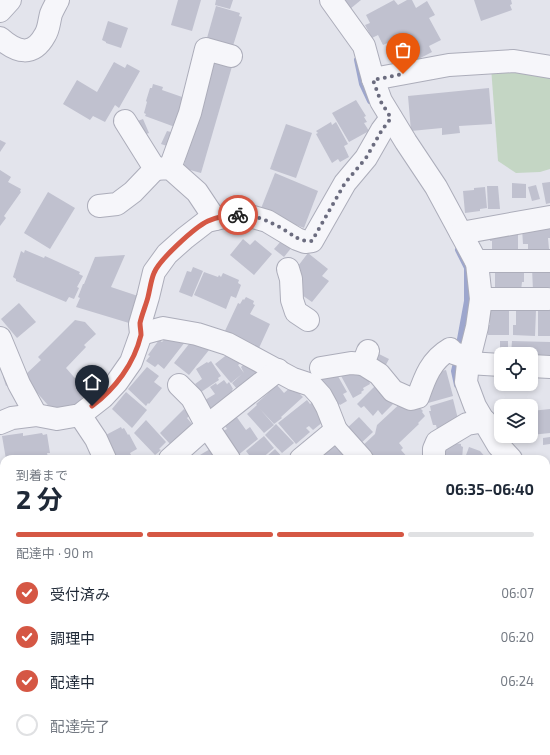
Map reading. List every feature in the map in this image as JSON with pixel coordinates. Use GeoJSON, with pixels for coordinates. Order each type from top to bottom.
{"type":"FeatureCollection","features":[{"type":"Feature","properties":{"kind":"street"},"geometry":{"type":"LineString","coordinates":[[0,11],[10,0]]}},
{"type":"Feature","properties":{"kind":"street"},"geometry":{"type":"LineString","coordinates":[[0,38],[11,48],[25,51],[37,47],[46,34],[51,13],[58,0]]}},
{"type":"Feature","properties":{"kind":"street"},"geometry":{"type":"LineString","coordinates":[[331,0],[364,46],[387,123],[436,188],[476,261],[481,299],[477,328],[463,357],[466,382],[476,406],[477,423],[507,455]]}},
{"type":"Feature","properties":{"kind":"street"},"geometry":{"type":"LineString","coordinates":[[99,206],[117,204],[162,168],[190,113],[206,49],[231,56]]}},
{"type":"Feature","properties":{"kind":"street"},"geometry":{"type":"LineString","coordinates":[[373,80],[449,65],[514,61],[550,67]]}},
{"type":"Feature","properties":{"kind":"street"},"geometry":{"type":"LineString","coordinates":[[125,121],[162,168],[197,192],[216,219]]}},
{"type":"Feature","properties":{"kind":"street"},"geometry":{"type":"LineString","coordinates":[[0,423],[12,418],[36,415],[57,419],[80,415],[104,397],[118,382],[131,362],[141,334],[140,324],[154,272],[167,254],[207,221],[244,214],[267,221],[297,239],[305,242],[312,241],[345,183],[366,158],[387,123]]}},
{"type":"Feature","properties":{"kind":"street"},"geometry":{"type":"LineString","coordinates":[[461,233],[550,217]]}},
{"type":"Feature","properties":{"kind":"street"},"geometry":{"type":"LineString","coordinates":[[305,242],[284,273],[291,279],[292,300],[296,312],[308,320]]}},
{"type":"Feature","properties":{"kind":"street"},"geometry":{"type":"LineString","coordinates":[[476,261],[550,261]]}},
{"type":"Feature","properties":{"kind":"street"},"geometry":{"type":"LineString","coordinates":[[481,299],[548,299]]}},
{"type":"Feature","properties":{"kind":"street"},"geometry":{"type":"LineString","coordinates":[[141,334],[163,328],[197,334],[228,344],[293,379],[311,385],[327,407],[336,430],[358,455]]}},
{"type":"Feature","properties":{"kind":"street"},"geometry":{"type":"LineString","coordinates":[[0,338],[19,384],[36,415]]}},
{"type":"Feature","properties":{"kind":"street"},"geometry":{"type":"LineString","coordinates":[[321,368],[352,363],[365,358],[393,391],[411,399],[418,397],[428,371],[440,355],[450,349],[463,357],[494,364]]}},
{"type":"Feature","properties":{"kind":"street"},"geometry":{"type":"LineString","coordinates":[[538,366],[550,367]]}},
{"type":"Feature","properties":{"kind":"street"},"geometry":{"type":"LineString","coordinates":[[174,455],[207,426],[278,370]]}},
{"type":"Feature","properties":{"kind":"street"},"geometry":{"type":"LineString","coordinates":[[179,385],[192,398],[207,426],[226,455]]}},
{"type":"Feature","properties":{"kind":"street"},"geometry":{"type":"LineString","coordinates":[[80,415],[96,439],[103,455]]}},
{"type":"Feature","properties":{"kind":"street"},"geometry":{"type":"LineString","coordinates":[[434,455],[434,449],[437,442],[477,423]]}},
{"type":"Feature","properties":{"kind":"street"},"geometry":{"type":"LineString","coordinates":[[306,455],[336,430]]}},
{"type":"Feature","properties":{"kind":"green space"},"geometry":{"type":"Polygon","coordinates":[[[491,67],[550,71],[550,169],[540,172],[516,173],[498,161],[491,67]]]}},
{"type":"Feature","properties":{"kind":"building"},"geometry":{"type":"Polygon","coordinates":[[[178,0],[201,0],[192,31],[171,25],[178,0]]]}},
{"type":"Feature","properties":{"kind":"building"},"geometry":{"type":"Polygon","coordinates":[[[216,0],[233,0],[230,9],[215,5],[216,0]]]}},
{"type":"Feature","properties":{"kind":"building"},"geometry":{"type":"Polygon","coordinates":[[[342,0],[361,0],[350,9],[342,0]]]}},
{"type":"Feature","properties":{"kind":"building"},"geometry":{"type":"Polygon","coordinates":[[[394,0],[398,5],[407,0],[412,0],[416,8],[427,1],[435,15],[429,18],[441,40],[429,46],[432,52],[409,64],[396,39],[383,45],[378,35],[372,38],[365,25],[370,23],[366,15],[394,0]]]}},
{"type":"Feature","properties":{"kind":"building"},"geometry":{"type":"Polygon","coordinates":[[[474,0],[511,0],[512,4],[510,5],[512,10],[481,21],[474,0]]]}},
{"type":"Feature","properties":{"kind":"building"},"geometry":{"type":"Polygon","coordinates":[[[216,6],[240,13],[239,16],[242,17],[232,49],[207,38],[216,6]]]}},
{"type":"Feature","properties":{"kind":"building"},"geometry":{"type":"Polygon","coordinates":[[[108,21],[128,28],[121,48],[106,43],[102,40],[108,21]]]}},
{"type":"Feature","properties":{"kind":"building"},"geometry":{"type":"Polygon","coordinates":[[[215,58],[233,63],[201,173],[183,168],[215,58]]]}},
{"type":"Feature","properties":{"kind":"building"},"geometry":{"type":"Polygon","coordinates":[[[114,62],[125,68],[127,64],[140,71],[119,108],[115,105],[105,122],[93,116],[90,120],[63,104],[77,80],[97,92],[114,62]]]}},
{"type":"Feature","properties":{"kind":"building"},"geometry":{"type":"Polygon","coordinates":[[[153,84],[163,87],[162,90],[185,98],[175,127],[145,116],[146,101],[150,88],[152,88],[153,84]]]}},
{"type":"Feature","properties":{"kind":"building"},"geometry":{"type":"Polygon","coordinates":[[[489,88],[492,124],[459,126],[460,133],[442,135],[442,128],[411,131],[408,96],[489,88]]]}},
{"type":"Feature","properties":{"kind":"building"},"geometry":{"type":"Polygon","coordinates":[[[356,100],[366,116],[364,117],[367,122],[364,123],[369,131],[349,142],[332,113],[356,100]]]}},
{"type":"Feature","properties":{"kind":"building"},"geometry":{"type":"Polygon","coordinates":[[[143,119],[149,133],[141,136],[135,122],[143,119]]]}},
{"type":"Feature","properties":{"kind":"building"},"geometry":{"type":"Polygon","coordinates":[[[331,122],[332,125],[336,122],[348,144],[344,146],[349,157],[340,162],[338,159],[332,163],[316,134],[318,133],[316,131],[331,122]]]}},
{"type":"Feature","properties":{"kind":"building"},"geometry":{"type":"Polygon","coordinates":[[[286,124],[312,133],[296,178],[270,169],[286,124]]]}},
{"type":"Feature","properties":{"kind":"building"},"geometry":{"type":"Polygon","coordinates":[[[167,131],[175,133],[170,147],[161,144],[167,131]]]}},
{"type":"Feature","properties":{"kind":"building"},"geometry":{"type":"Polygon","coordinates":[[[0,140],[6,143],[0,152],[0,140]]]}},
{"type":"Feature","properties":{"kind":"building"},"geometry":{"type":"Polygon","coordinates":[[[0,170],[11,177],[8,182],[21,189],[21,192],[4,216],[6,218],[0,226],[0,170]]]}},
{"type":"Feature","properties":{"kind":"building"},"geometry":{"type":"Polygon","coordinates":[[[275,173],[318,191],[304,228],[260,211],[275,173]]]}},
{"type":"Feature","properties":{"kind":"building"},"geometry":{"type":"Polygon","coordinates":[[[550,182],[550,203],[546,204],[542,183],[550,182]]]}},
{"type":"Feature","properties":{"kind":"building"},"geometry":{"type":"Polygon","coordinates":[[[512,183],[526,184],[526,198],[512,198],[512,183]]]}},
{"type":"Feature","properties":{"kind":"building"},"geometry":{"type":"Polygon","coordinates":[[[536,185],[540,199],[532,201],[528,187],[536,185]]]}},
{"type":"Feature","properties":{"kind":"building"},"geometry":{"type":"Polygon","coordinates":[[[487,186],[498,186],[500,209],[488,209],[487,186]]]}},
{"type":"Feature","properties":{"kind":"building"},"geometry":{"type":"Polygon","coordinates":[[[485,187],[487,208],[480,209],[480,211],[465,213],[463,191],[485,187]]]}},
{"type":"Feature","properties":{"kind":"building"},"geometry":{"type":"Polygon","coordinates":[[[48,192],[75,208],[50,249],[24,233],[48,192]]]}},
{"type":"Feature","properties":{"kind":"building"},"geometry":{"type":"Polygon","coordinates":[[[550,228],[550,238],[548,238],[549,249],[528,249],[528,244],[523,244],[522,229],[550,228]]]}},
{"type":"Feature","properties":{"kind":"building"},"geometry":{"type":"Polygon","coordinates":[[[490,233],[518,233],[518,253],[492,253],[490,233]]]}},
{"type":"Feature","properties":{"kind":"building"},"geometry":{"type":"Polygon","coordinates":[[[243,239],[250,245],[255,240],[272,254],[254,275],[230,255],[243,239]]]}},
{"type":"Feature","properties":{"kind":"building"},"geometry":{"type":"Polygon","coordinates":[[[282,240],[292,247],[284,257],[274,249],[282,240]]]}},
{"type":"Feature","properties":{"kind":"building"},"geometry":{"type":"Polygon","coordinates":[[[25,250],[44,258],[45,256],[80,272],[79,274],[83,276],[77,287],[79,288],[74,299],[69,297],[66,302],[16,281],[13,277],[21,251],[24,253],[25,250]]]}},
{"type":"Feature","properties":{"kind":"building"},"geometry":{"type":"Polygon","coordinates":[[[308,253],[328,269],[322,276],[329,281],[312,302],[296,291],[295,270],[308,253]]]}},
{"type":"Feature","properties":{"kind":"building"},"geometry":{"type":"Polygon","coordinates":[[[125,255],[111,287],[138,296],[129,323],[76,307],[80,298],[78,297],[95,257],[125,255]]]}},
{"type":"Feature","properties":{"kind":"building"},"geometry":{"type":"Polygon","coordinates":[[[193,267],[203,271],[192,297],[179,292],[187,271],[191,272],[193,267]]]}},
{"type":"Feature","properties":{"kind":"building"},"geometry":{"type":"Polygon","coordinates":[[[495,267],[524,271],[524,282],[522,282],[521,291],[495,291],[495,267]]]}},
{"type":"Feature","properties":{"kind":"building"},"geometry":{"type":"Polygon","coordinates":[[[532,268],[550,268],[550,287],[546,287],[546,290],[533,291],[532,268]]]}},
{"type":"Feature","properties":{"kind":"building"},"geometry":{"type":"Polygon","coordinates":[[[204,272],[218,277],[219,275],[221,277],[223,273],[239,280],[238,283],[241,285],[236,298],[231,296],[226,309],[194,295],[204,272]]]}},
{"type":"Feature","properties":{"kind":"building"},"geometry":{"type":"Polygon","coordinates":[[[246,297],[254,301],[253,304],[255,305],[250,314],[270,324],[259,348],[244,340],[224,333],[238,303],[240,304],[246,297]]]}},
{"type":"Feature","properties":{"kind":"building"},"geometry":{"type":"Polygon","coordinates":[[[19,303],[36,322],[17,338],[1,319],[19,303]]]}},
{"type":"Feature","properties":{"kind":"building"},"geometry":{"type":"Polygon","coordinates":[[[516,309],[536,310],[535,336],[513,335],[513,325],[516,325],[516,309]]]}},
{"type":"Feature","properties":{"kind":"building"},"geometry":{"type":"Polygon","coordinates":[[[490,310],[509,311],[509,335],[488,335],[490,310]]]}},
{"type":"Feature","properties":{"kind":"building"},"geometry":{"type":"Polygon","coordinates":[[[538,310],[550,310],[550,336],[538,336],[538,310]]]}},
{"type":"Feature","properties":{"kind":"building"},"geometry":{"type":"Polygon","coordinates":[[[75,320],[85,322],[96,334],[84,345],[86,347],[66,368],[88,393],[81,399],[82,401],[71,410],[54,412],[25,379],[25,375],[41,360],[38,357],[75,320]]]}},
{"type":"Feature","properties":{"kind":"building"},"geometry":{"type":"Polygon","coordinates":[[[167,336],[185,342],[164,369],[158,364],[155,367],[146,361],[150,356],[148,355],[159,340],[162,342],[167,336]]]}},
{"type":"Feature","properties":{"kind":"building"},"geometry":{"type":"Polygon","coordinates":[[[193,339],[209,350],[189,375],[174,363],[193,339]]]}},
{"type":"Feature","properties":{"kind":"building"},"geometry":{"type":"Polygon","coordinates":[[[500,341],[508,341],[508,347],[500,347],[500,341]]]}},
{"type":"Feature","properties":{"kind":"building"},"geometry":{"type":"Polygon","coordinates":[[[512,341],[550,342],[550,365],[538,364],[538,347],[512,347],[512,341]]]}},
{"type":"Feature","properties":{"kind":"building"},"geometry":{"type":"Polygon","coordinates":[[[373,351],[389,359],[382,372],[368,365],[373,351]]]}},
{"type":"Feature","properties":{"kind":"building"},"geometry":{"type":"Polygon","coordinates":[[[229,353],[241,363],[238,365],[244,373],[241,367],[247,361],[257,373],[237,389],[232,383],[242,374],[231,383],[215,364],[229,353]]]}},
{"type":"Feature","properties":{"kind":"building"},"geometry":{"type":"Polygon","coordinates":[[[211,361],[221,376],[218,378],[219,380],[201,392],[195,384],[202,379],[196,369],[211,361]]]}},
{"type":"Feature","properties":{"kind":"building"},"geometry":{"type":"Polygon","coordinates":[[[147,367],[159,376],[154,382],[162,388],[146,406],[128,389],[147,367]]]}},
{"type":"Feature","properties":{"kind":"building"},"geometry":{"type":"Polygon","coordinates":[[[353,367],[370,381],[370,384],[363,388],[364,390],[361,392],[362,393],[353,398],[340,374],[353,367]]]}},
{"type":"Feature","properties":{"kind":"building"},"geometry":{"type":"Polygon","coordinates":[[[446,370],[453,396],[428,403],[424,394],[434,373],[446,370]]]}},
{"type":"Feature","properties":{"kind":"building"},"geometry":{"type":"Polygon","coordinates":[[[335,371],[347,392],[343,394],[347,401],[334,407],[319,381],[335,371]]]}},
{"type":"Feature","properties":{"kind":"building"},"geometry":{"type":"Polygon","coordinates":[[[8,375],[12,383],[6,386],[3,377],[8,375]]]}},
{"type":"Feature","properties":{"kind":"building"},"geometry":{"type":"Polygon","coordinates":[[[224,380],[227,384],[229,382],[234,394],[211,409],[205,400],[215,394],[210,387],[216,383],[217,385],[224,380]]]}},
{"type":"Feature","properties":{"kind":"building"},"geometry":{"type":"Polygon","coordinates":[[[277,385],[284,393],[292,386],[303,397],[274,424],[260,409],[274,425],[264,433],[247,414],[277,385]]]}},
{"type":"Feature","properties":{"kind":"building"},"geometry":{"type":"Polygon","coordinates":[[[375,386],[393,404],[382,415],[378,410],[373,416],[364,406],[361,408],[357,404],[375,386]]]}},
{"type":"Feature","properties":{"kind":"building"},"geometry":{"type":"Polygon","coordinates":[[[126,392],[147,410],[132,428],[112,409],[126,392]]]}},
{"type":"Feature","properties":{"kind":"building"},"geometry":{"type":"Polygon","coordinates":[[[453,399],[459,423],[437,429],[436,425],[433,425],[429,411],[431,411],[430,406],[453,399]]]}},
{"type":"Feature","properties":{"kind":"building"},"geometry":{"type":"Polygon","coordinates":[[[307,400],[310,404],[313,402],[324,421],[313,430],[309,426],[306,428],[310,432],[296,444],[278,423],[307,400]]]}},
{"type":"Feature","properties":{"kind":"building"},"geometry":{"type":"Polygon","coordinates":[[[404,400],[416,404],[423,411],[422,412],[425,416],[418,423],[419,424],[399,443],[403,448],[401,450],[405,455],[364,455],[358,450],[375,434],[377,425],[404,400]]]}},
{"type":"Feature","properties":{"kind":"building"},"geometry":{"type":"Polygon","coordinates":[[[184,409],[190,415],[187,418],[192,424],[171,445],[160,433],[184,409]]]}},
{"type":"Feature","properties":{"kind":"building"},"geometry":{"type":"Polygon","coordinates":[[[550,409],[550,433],[538,434],[538,410],[550,409]]]}},
{"type":"Feature","properties":{"kind":"building"},"geometry":{"type":"Polygon","coordinates":[[[236,416],[246,430],[250,427],[258,439],[236,455],[223,431],[227,429],[224,424],[236,416]]]}},
{"type":"Feature","properties":{"kind":"building"},"geometry":{"type":"Polygon","coordinates":[[[359,417],[373,432],[359,445],[345,430],[359,417]]]}},
{"type":"Feature","properties":{"kind":"building"},"geometry":{"type":"Polygon","coordinates":[[[146,420],[166,442],[159,449],[161,450],[155,455],[134,433],[146,420]]]}},
{"type":"Feature","properties":{"kind":"building"},"geometry":{"type":"Polygon","coordinates":[[[276,424],[294,443],[282,453],[265,435],[276,424]]]}},
{"type":"Feature","properties":{"kind":"building"},"geometry":{"type":"Polygon","coordinates":[[[121,427],[122,429],[124,428],[137,449],[130,453],[131,455],[110,455],[102,437],[121,427]]]}},
{"type":"Feature","properties":{"kind":"building"},"geometry":{"type":"Polygon","coordinates":[[[23,433],[23,436],[42,433],[43,435],[47,434],[50,453],[47,453],[48,455],[5,455],[2,436],[23,433]]]}},
{"type":"Feature","properties":{"kind":"building"},"geometry":{"type":"Polygon","coordinates":[[[264,436],[274,448],[266,455],[249,455],[246,451],[264,436]]]}},
{"type":"Feature","properties":{"kind":"building"},"geometry":{"type":"Polygon","coordinates":[[[550,437],[550,444],[543,445],[543,438],[550,437]]]}},
{"type":"Feature","properties":{"kind":"building"},"geometry":{"type":"Polygon","coordinates":[[[335,439],[349,455],[325,455],[321,450],[335,439]]]}},
{"type":"Feature","properties":{"kind":"building"},"geometry":{"type":"Polygon","coordinates":[[[449,442],[461,444],[463,447],[462,455],[442,455],[443,449],[449,442]]]}},
{"type":"Feature","properties":{"kind":"building"},"geometry":{"type":"Polygon","coordinates":[[[469,447],[480,451],[484,455],[466,455],[469,447]]]}},
{"type":"Feature","properties":{"kind":"building"},"geometry":{"type":"Polygon","coordinates":[[[210,449],[214,455],[200,455],[210,449]]]}},
{"type":"Feature","properties":{"kind":"building"},"geometry":{"type":"Polygon","coordinates":[[[275,449],[280,455],[268,455],[275,449]]]}},
{"type":"Feature","properties":{"kind":"waterway"},"geometry":{"type":"LineString","coordinates":[[357,60],[362,84],[370,101]]}},
{"type":"Feature","properties":{"kind":"waterway"},"geometry":{"type":"LineString","coordinates":[[458,250],[467,268],[467,301],[458,350]]}},
{"type":"Feature","properties":{"kind":"waterway"},"geometry":{"type":"LineString","coordinates":[[457,359],[454,371],[457,385]]}},
{"type":"Feature","properties":{"kind":"way so far"},"geometry":{"type":"LineString","coordinates":[[238,215],[244,214],[267,221],[283,229],[297,239],[305,242],[312,241],[345,183],[366,158],[382,130],[391,118],[381,102],[373,80],[403,74]]}},
{"type":"Feature","properties":{"kind":"route"},"geometry":{"type":"LineString","coordinates":[[92,406],[104,397],[118,382],[131,362],[141,334],[140,324],[154,272],[167,254],[207,221],[238,215]]}}]}
